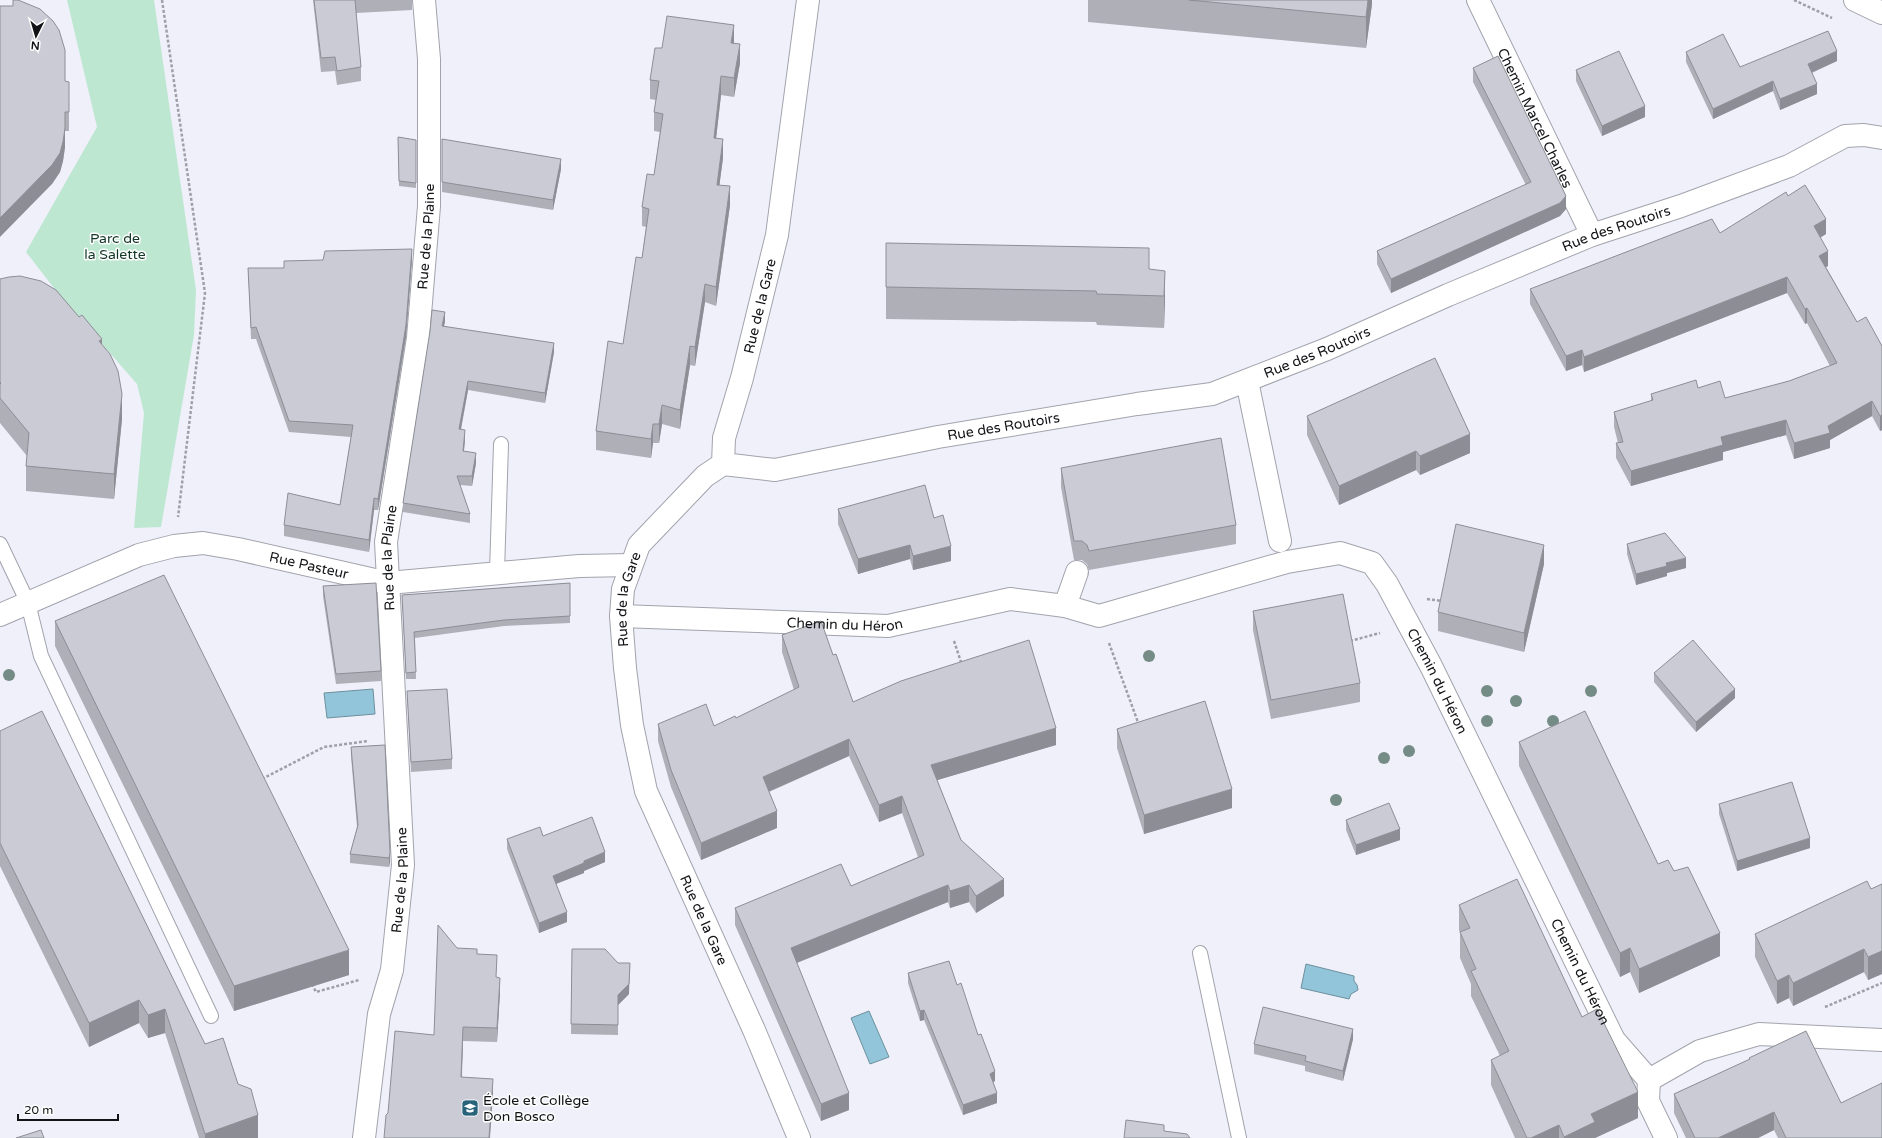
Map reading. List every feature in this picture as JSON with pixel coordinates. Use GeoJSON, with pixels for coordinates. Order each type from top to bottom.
{"type":"FeatureCollection","features":[{"type":"Feature","properties":{"kind":"street","name":"Rue de la Plaine"},"geometry":{"type":"LineString","coordinates":[[364,1138],[379,1014],[392,970],[404,865],[386,542],[418,338],[429,206],[429,58],[424,0]]}},
{"type":"Feature","properties":{"kind":"street","name":"Rue de la Gare"},"geometry":{"type":"LineString","coordinates":[[799,1138],[754,1030],[646,791],[632,725],[625,668],[621,616],[623,589],[639,545],[705,476],[723,464],[724,438],[742,378],[777,234],[808,0]]}},
{"type":"Feature","properties":{"kind":"street","name":"Chemin Marcel Charles"},"geometry":{"type":"LineString","coordinates":[[1478,0],[1592,235]]}},
{"type":"Feature","properties":{"kind":"street"},"geometry":{"type":"LineString","coordinates":[[1855,0],[1882,13]]}},
{"type":"Feature","properties":{"kind":"street","name":"Rue des Routoirs"},"geometry":{"type":"LineString","coordinates":[[723,464],[775,470],[938,437],[1137,404],[1212,394],[1328,349],[1448,295],[1592,235],[1681,206],[1789,166],[1845,136],[1864,135],[1882,138]]}},
{"type":"Feature","properties":{"kind":"street"},"geometry":{"type":"LineString","coordinates":[[1247,381],[1280,541]]}},
{"type":"Feature","properties":{"kind":"street","name":"Rue Pasteur"},"geometry":{"type":"LineString","coordinates":[[0,615],[139,555],[174,546],[202,543],[238,549],[388,583],[497,572],[631,564]]}},
{"type":"Feature","properties":{"kind":"street","name":"Chemin du Héron"},"geometry":{"type":"LineString","coordinates":[[621,616],[888,626],[1010,599],[1065,606],[1099,616],[1287,562],[1340,553],[1372,563],[1387,584],[1431,666],[1614,1040],[1649,1080]]}},
{"type":"Feature","properties":{"kind":"street"},"geometry":{"type":"LineString","coordinates":[[1065,606],[1076,572]]}},
{"type":"Feature","properties":{"kind":"street"},"geometry":{"type":"LineString","coordinates":[[1666,1138],[1648,1101],[1649,1080],[1700,1051],[1760,1034],[1882,1040]]}},
{"type":"Feature","properties":{"kind":"lane"},"geometry":{"type":"LineString","coordinates":[[497,572],[501,444]]}},
{"type":"Feature","properties":{"kind":"lane"},"geometry":{"type":"LineString","coordinates":[[0,544],[28,603],[41,656],[211,1016]]}},
{"type":"Feature","properties":{"kind":"lane"},"geometry":{"type":"LineString","coordinates":[[1200,953],[1239,1138]]}},
{"type":"Feature","properties":{"kind":"path"},"geometry":{"type":"LineString","coordinates":[[162,0],[205,293],[174,546]]}},
{"type":"Feature","properties":{"kind":"path"},"geometry":{"type":"LineString","coordinates":[[946,614],[964,670]]}},
{"type":"Feature","properties":{"kind":"path"},"geometry":{"type":"LineString","coordinates":[[1099,616],[1141,732]]}},
{"type":"Feature","properties":{"kind":"path"},"geometry":{"type":"LineString","coordinates":[[256,782],[324,747],[396,737]]}},
{"type":"Feature","properties":{"kind":"path"},"geometry":{"type":"LineString","coordinates":[[309,978],[316,992],[392,970]]}},
{"type":"Feature","properties":{"kind":"path"},"geometry":{"type":"LineString","coordinates":[[1824,1007],[1882,983]]}},
{"type":"Feature","properties":{"kind":"green space","name":"Parc de la Salette"},"geometry":{"type":"Polygon","coordinates":[[[67,0],[154,0],[196,290],[194,335],[161,527],[134,528],[144,413],[137,384],[61,297],[26,252],[97,127],[67,0]]]}},
{"type":"Feature","properties":{"kind":"water"},"geometry":{"type":"Polygon","coordinates":[[[373,689],[375,714],[327,718],[324,693],[373,689]]]}},
{"type":"Feature","properties":{"kind":"water"},"geometry":{"type":"Polygon","coordinates":[[[1306,964],[1354,976],[1354,981],[1358,990],[1351,994],[1349,999],[1301,988],[1306,964]]]}},
{"type":"Feature","properties":{"kind":"water"},"geometry":{"type":"Polygon","coordinates":[[[869,1011],[889,1057],[870,1064],[851,1018],[869,1011]]]}},
{"type":"Feature","properties":{"kind":"building"},"geometry":{"type":"Polygon","coordinates":[[[13,0],[18,0],[40,9],[53,21],[59,30],[65,50],[65,81],[69,82],[69,112],[65,112],[65,128],[60,153],[52,165],[0,218],[0,6],[13,6],[13,0]]]}},
{"type":"Feature","properties":{"kind":"building"},"geometry":{"type":"Polygon","coordinates":[[[314,0],[355,0],[361,67],[337,71],[335,57],[321,58],[314,0]]]}},
{"type":"Feature","properties":{"kind":"building"},"geometry":{"type":"Polygon","coordinates":[[[1189,0],[1368,0],[1366,17],[1189,0]]]}},
{"type":"Feature","properties":{"kind":"building"},"geometry":{"type":"Polygon","coordinates":[[[667,16],[734,25],[731,43],[740,44],[734,78],[721,76],[714,138],[723,139],[717,185],[730,186],[716,287],[705,284],[695,347],[690,346],[680,410],[662,405],[659,424],[653,424],[651,439],[596,431],[608,341],[623,344],[636,257],[642,258],[649,209],[642,207],[647,174],[654,175],[663,114],[654,112],[659,81],[650,80],[655,48],[662,48],[667,16]]]}},
{"type":"Feature","properties":{"kind":"building"},"geometry":{"type":"Polygon","coordinates":[[[1828,31],[1837,51],[1808,64],[1817,84],[1780,99],[1773,81],[1713,109],[1686,52],[1723,34],[1740,67],[1828,31]]]}},
{"type":"Feature","properties":{"kind":"building"},"geometry":{"type":"Polygon","coordinates":[[[1619,51],[1645,106],[1602,126],[1576,70],[1619,51]]]}},
{"type":"Feature","properties":{"kind":"building"},"geometry":{"type":"Polygon","coordinates":[[[1498,56],[1566,196],[1560,203],[1391,279],[1377,251],[1531,182],[1473,68],[1498,56]]]}},
{"type":"Feature","properties":{"kind":"building"},"geometry":{"type":"Polygon","coordinates":[[[398,137],[416,140],[416,183],[399,181],[398,137]]]}},
{"type":"Feature","properties":{"kind":"building"},"geometry":{"type":"Polygon","coordinates":[[[442,139],[561,159],[553,200],[442,182],[442,139]]]}},
{"type":"Feature","properties":{"kind":"building"},"geometry":{"type":"Polygon","coordinates":[[[1805,185],[1826,219],[1814,226],[1828,251],[1819,256],[1857,322],[1866,317],[1882,346],[1882,415],[1880,416],[1872,401],[1828,426],[1830,433],[1794,443],[1786,420],[1721,437],[1723,445],[1631,471],[1616,443],[1623,442],[1614,412],[1653,400],[1651,394],[1696,380],[1698,388],[1720,381],[1725,398],[1789,381],[1837,363],[1807,308],[1805,309],[1787,277],[1584,357],[1582,350],[1566,356],[1530,289],[1712,219],[1720,233],[1786,192],[1788,196],[1805,185]]]}},
{"type":"Feature","properties":{"kind":"building"},"geometry":{"type":"Polygon","coordinates":[[[886,243],[1149,248],[1149,269],[1165,271],[1164,296],[1097,294],[1096,291],[886,287],[886,243]]]}},
{"type":"Feature","properties":{"kind":"building"},"geometry":{"type":"Polygon","coordinates":[[[412,249],[406,325],[378,499],[374,498],[369,540],[284,525],[288,493],[340,505],[353,425],[289,421],[256,327],[251,328],[248,268],[284,268],[284,261],[323,260],[325,251],[412,249]]]}},
{"type":"Feature","properties":{"kind":"building"},"geometry":{"type":"Polygon","coordinates":[[[20,276],[41,281],[56,290],[79,317],[82,315],[102,339],[99,341],[110,354],[118,371],[122,394],[114,474],[26,466],[29,433],[0,398],[0,279],[20,276]]]}},
{"type":"Feature","properties":{"kind":"building"},"geometry":{"type":"Polygon","coordinates":[[[432,310],[445,312],[442,326],[554,343],[545,393],[468,381],[459,429],[465,430],[463,451],[476,453],[472,476],[457,476],[470,514],[403,503],[432,310]]]}},
{"type":"Feature","properties":{"kind":"building"},"geometry":{"type":"Polygon","coordinates":[[[1435,358],[1470,434],[1420,456],[1416,451],[1339,486],[1307,416],[1435,358]]]}},
{"type":"Feature","properties":{"kind":"building"},"geometry":{"type":"Polygon","coordinates":[[[1221,438],[1236,525],[1089,551],[1087,545],[1082,541],[1074,541],[1061,468],[1221,438]]]}},
{"type":"Feature","properties":{"kind":"building"},"geometry":{"type":"Polygon","coordinates":[[[925,485],[934,518],[943,515],[951,546],[913,556],[910,545],[858,559],[838,509],[925,485]]]}},
{"type":"Feature","properties":{"kind":"building"},"geometry":{"type":"Polygon","coordinates":[[[1456,524],[1544,545],[1524,633],[1438,612],[1456,524]]]}},
{"type":"Feature","properties":{"kind":"building"},"geometry":{"type":"Polygon","coordinates":[[[1665,533],[1686,558],[1666,563],[1667,566],[1636,574],[1627,544],[1665,533]]]}},
{"type":"Feature","properties":{"kind":"building"},"geometry":{"type":"Polygon","coordinates":[[[164,575],[349,950],[234,986],[55,621],[164,575]]]}},
{"type":"Feature","properties":{"kind":"building"},"geometry":{"type":"Polygon","coordinates":[[[376,583],[381,671],[336,674],[323,586],[376,583]]]}},
{"type":"Feature","properties":{"kind":"building"},"geometry":{"type":"Polygon","coordinates":[[[570,583],[570,616],[504,620],[414,632],[416,672],[406,673],[402,595],[570,583]]]}},
{"type":"Feature","properties":{"kind":"building"},"geometry":{"type":"Polygon","coordinates":[[[1343,594],[1360,683],[1271,700],[1253,611],[1343,594]]]}},
{"type":"Feature","properties":{"kind":"building"},"geometry":{"type":"Polygon","coordinates":[[[821,621],[833,655],[836,654],[853,702],[901,681],[1029,640],[1056,728],[931,765],[961,840],[1004,879],[976,896],[969,885],[950,891],[948,885],[791,948],[849,1093],[821,1104],[735,908],[841,864],[851,886],[924,855],[902,796],[879,805],[849,739],[763,777],[777,811],[701,843],[671,770],[658,724],[706,704],[714,726],[735,716],[736,718],[799,687],[782,635],[821,621]]]}},
{"type":"Feature","properties":{"kind":"building"},"geometry":{"type":"Polygon","coordinates":[[[1693,640],[1735,689],[1696,722],[1654,673],[1693,640]]]}},
{"type":"Feature","properties":{"kind":"building"},"geometry":{"type":"Polygon","coordinates":[[[447,689],[452,759],[411,762],[407,691],[447,689]]]}},
{"type":"Feature","properties":{"kind":"building"},"geometry":{"type":"Polygon","coordinates":[[[1205,701],[1232,789],[1144,815],[1117,729],[1205,701]]]}},
{"type":"Feature","properties":{"kind":"building"},"geometry":{"type":"Polygon","coordinates":[[[42,711],[205,1044],[223,1038],[238,1084],[251,1089],[258,1115],[205,1134],[165,1009],[148,1015],[139,1000],[89,1023],[0,843],[0,731],[42,711]]]}},
{"type":"Feature","properties":{"kind":"building"},"geometry":{"type":"Polygon","coordinates":[[[1585,711],[1658,864],[1668,860],[1674,871],[1688,867],[1720,933],[1639,969],[1630,948],[1620,953],[1519,742],[1585,711]]]}},
{"type":"Feature","properties":{"kind":"building"},"geometry":{"type":"Polygon","coordinates":[[[385,745],[389,858],[350,854],[358,825],[351,747],[385,745]]]}},
{"type":"Feature","properties":{"kind":"building"},"geometry":{"type":"Polygon","coordinates":[[[1792,782],[1810,838],[1737,861],[1719,804],[1792,782]]]}},
{"type":"Feature","properties":{"kind":"building"},"geometry":{"type":"Polygon","coordinates":[[[1389,803],[1400,829],[1356,845],[1346,820],[1389,803]]]}},
{"type":"Feature","properties":{"kind":"building"},"geometry":{"type":"Polygon","coordinates":[[[592,817],[605,852],[553,876],[567,912],[539,923],[507,839],[540,827],[543,836],[592,817]]]}},
{"type":"Feature","properties":{"kind":"building"},"geometry":{"type":"Polygon","coordinates":[[[1517,879],[1582,1017],[1597,1009],[1638,1092],[1591,1114],[1595,1122],[1564,1137],[1559,1125],[1531,1138],[1527,1138],[1491,1060],[1509,1051],[1471,971],[1476,969],[1460,932],[1470,928],[1459,905],[1517,879]]]}},
{"type":"Feature","properties":{"kind":"building"},"geometry":{"type":"Polygon","coordinates":[[[1867,881],[1871,889],[1882,884],[1882,951],[1868,957],[1864,949],[1793,983],[1789,975],[1777,981],[1755,934],[1867,881]]]}},
{"type":"Feature","properties":{"kind":"building"},"geometry":{"type":"Polygon","coordinates":[[[438,925],[457,948],[477,949],[477,954],[497,955],[496,977],[500,978],[497,1028],[463,1027],[461,1077],[493,1079],[489,1138],[384,1138],[386,1115],[388,1113],[395,1031],[434,1035],[438,925]]]}},
{"type":"Feature","properties":{"kind":"building"},"geometry":{"type":"Polygon","coordinates":[[[572,949],[605,949],[618,963],[630,963],[629,984],[618,995],[618,1025],[571,1024],[572,949]]]}},
{"type":"Feature","properties":{"kind":"building"},"geometry":{"type":"Polygon","coordinates":[[[949,961],[957,985],[961,983],[978,1035],[981,1034],[995,1071],[990,1074],[997,1093],[963,1105],[924,1010],[920,1011],[908,973],[949,961]]]}},
{"type":"Feature","properties":{"kind":"building"},"geometry":{"type":"Polygon","coordinates":[[[1263,1007],[1353,1029],[1343,1071],[1305,1061],[1306,1056],[1254,1044],[1263,1007]]]}},
{"type":"Feature","properties":{"kind":"building"},"geometry":{"type":"Polygon","coordinates":[[[1806,1031],[1841,1103],[1882,1083],[1882,1138],[1786,1138],[1774,1112],[1718,1138],[1695,1138],[1674,1094],[1806,1031]]]}},
{"type":"Feature","properties":{"kind":"building"},"geometry":{"type":"Polygon","coordinates":[[[1126,1120],[1164,1125],[1164,1131],[1187,1134],[1190,1138],[1124,1138],[1126,1120]]]}},
{"type":"Feature","properties":{"kind":"building"},"geometry":{"type":"Polygon","coordinates":[[[41,1130],[44,1138],[16,1138],[41,1130]]]}},
{"type":"Feature","properties":{"kind":"place","name":"École et Collège Don Bosco"},"geometry":{"type":"Point","coordinates":[470,1108]}}]}
